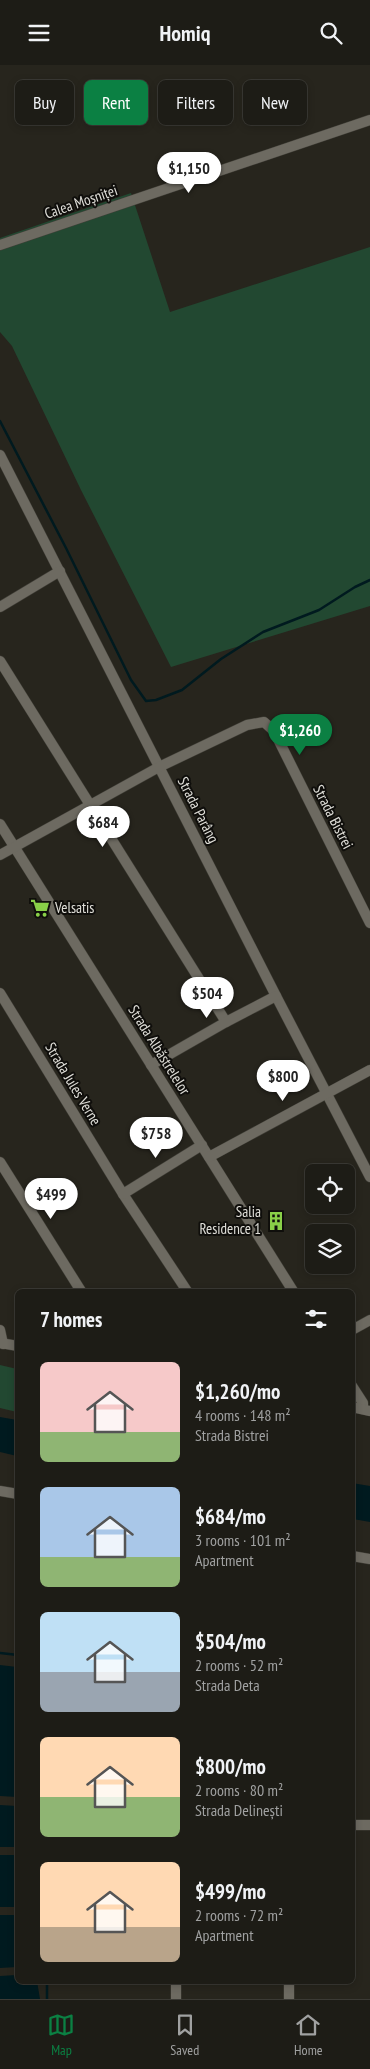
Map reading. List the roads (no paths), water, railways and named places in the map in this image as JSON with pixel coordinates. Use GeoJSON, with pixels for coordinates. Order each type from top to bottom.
{"type":"FeatureCollection","features":[{"type":"Feature","properties":{"kind":"street","name":"Calea Moșniței"},"geometry":{"type":"LineString","coordinates":[[0,245],[370,120]]}},
{"type":"Feature","properties":{"kind":"street","name":"Strada Parâng"},"geometry":{"type":"LineString","coordinates":[[0,455],[370,1177]]}},
{"type":"Feature","properties":{"kind":"street"},"geometry":{"type":"LineString","coordinates":[[0,607],[60,571]]}},
{"type":"Feature","properties":{"kind":"street"},"geometry":{"type":"LineString","coordinates":[[0,661],[226,1022]]}},
{"type":"Feature","properties":{"kind":"street","name":"Strada Bistrei"},"geometry":{"type":"LineString","coordinates":[[159,767],[247,725],[264,722],[274,731],[370,923]]}},
{"type":"Feature","properties":{"kind":"street"},"geometry":{"type":"LineString","coordinates":[[0,855],[159,767]]}},
{"type":"Feature","properties":{"kind":"street","name":"Strada Albăstrelelor"},"geometry":{"type":"LineString","coordinates":[[0,824],[292,1289]]}},
{"type":"Feature","properties":{"kind":"street","name":"Strada Jules Verne"},"geometry":{"type":"LineString","coordinates":[[0,993],[123,1194],[186,1289]]}},
{"type":"Feature","properties":{"kind":"street"},"geometry":{"type":"LineString","coordinates":[[151,1065],[276,996]]}},
{"type":"Feature","properties":{"kind":"street"},"geometry":{"type":"LineString","coordinates":[[209,1157],[370,1070]]}},
{"type":"Feature","properties":{"kind":"street"},"geometry":{"type":"LineString","coordinates":[[123,1194],[202,1145]]}},
{"type":"Feature","properties":{"kind":"street"},"geometry":{"type":"LineString","coordinates":[[0,1162],[81,1289]]}},
{"type":"Feature","properties":{"kind":"street"},"geometry":{"type":"LineString","coordinates":[[355,1329],[370,1320]]}},
{"type":"Feature","properties":{"kind":"street"},"geometry":{"type":"LineString","coordinates":[[0,1330],[2,1343],[15,1345]]}},
{"type":"Feature","properties":{"kind":"street"},"geometry":{"type":"LineString","coordinates":[[355,1391],[363,1403],[362,1409]]}},
{"type":"Feature","properties":{"kind":"street"},"geometry":{"type":"LineString","coordinates":[[0,1491],[15,1494]]}},
{"type":"Feature","properties":{"kind":"street"},"geometry":{"type":"LineString","coordinates":[[355,1556],[370,1559]]}},
{"type":"Feature","properties":{"kind":"street"},"geometry":{"type":"LineString","coordinates":[[355,1825],[370,1825]]}},
{"type":"Feature","properties":{"kind":"street"},"geometry":{"type":"LineString","coordinates":[[176,1984],[176,1999]]}},
{"type":"Feature","properties":{"kind":"street"},"geometry":{"type":"LineString","coordinates":[[290,1984],[290,1999]]}},
{"type":"Feature","properties":{"kind":"water"},"geometry":{"type":"Polygon","coordinates":[[[0,1417],[15,1420],[15,1456],[0,1452],[0,1417]]]}},
{"type":"Feature","properties":{"kind":"water"},"geometry":{"type":"Polygon","coordinates":[[[355,1484],[370,1486],[370,1522],[355,1519],[355,1484]]]}},
{"type":"Feature","properties":{"kind":"water"},"geometry":{"type":"Polygon","coordinates":[[[0,1665],[15,1667],[15,1797],[0,1796],[0,1665]]]}},
{"type":"Feature","properties":{"kind":"water"},"geometry":{"type":"Polygon","coordinates":[[[0,1805],[15,1806],[15,1847],[0,1847],[0,1805]]]}},
{"type":"Feature","properties":{"kind":"water"},"geometry":{"type":"Polygon","coordinates":[[[0,1855],[15,1855],[15,1907],[0,1907],[0,1855]]]}},
{"type":"Feature","properties":{"kind":"water"},"geometry":{"type":"Polygon","coordinates":[[[0,1915],[15,1915],[15,1967],[0,1968],[0,1915]]]}},
{"type":"Feature","properties":{"kind":"water"},"geometry":{"type":"Polygon","coordinates":[[[15,1975],[15,1984],[38,1984],[40,1999],[0,1999],[0,1976],[15,1975]]]}},
{"type":"Feature","properties":{"kind":"waterway"},"geometry":{"type":"LineString","coordinates":[[0,421],[66,548],[131,680],[146,701],[156,700],[182,690],[221,659],[263,632],[319,610],[355,587],[370,580]]}},
{"type":"Feature","properties":{"kind":"waterway"},"geometry":{"type":"LineString","coordinates":[[0,1653],[15,1655]]}},
{"type":"Feature","properties":{"kind":"waterway"},"geometry":{"type":"LineString","coordinates":[[47,1984],[47,1999]]}},
{"type":"Feature","properties":{"kind":"place","name":"Velsatis"},"geometry":{"type":"Point","coordinates":[40,908]}},
{"type":"Feature","properties":{"kind":"place","name":"Salia Residence 1"},"geometry":{"type":"Point","coordinates":[276,1221]}}]}
